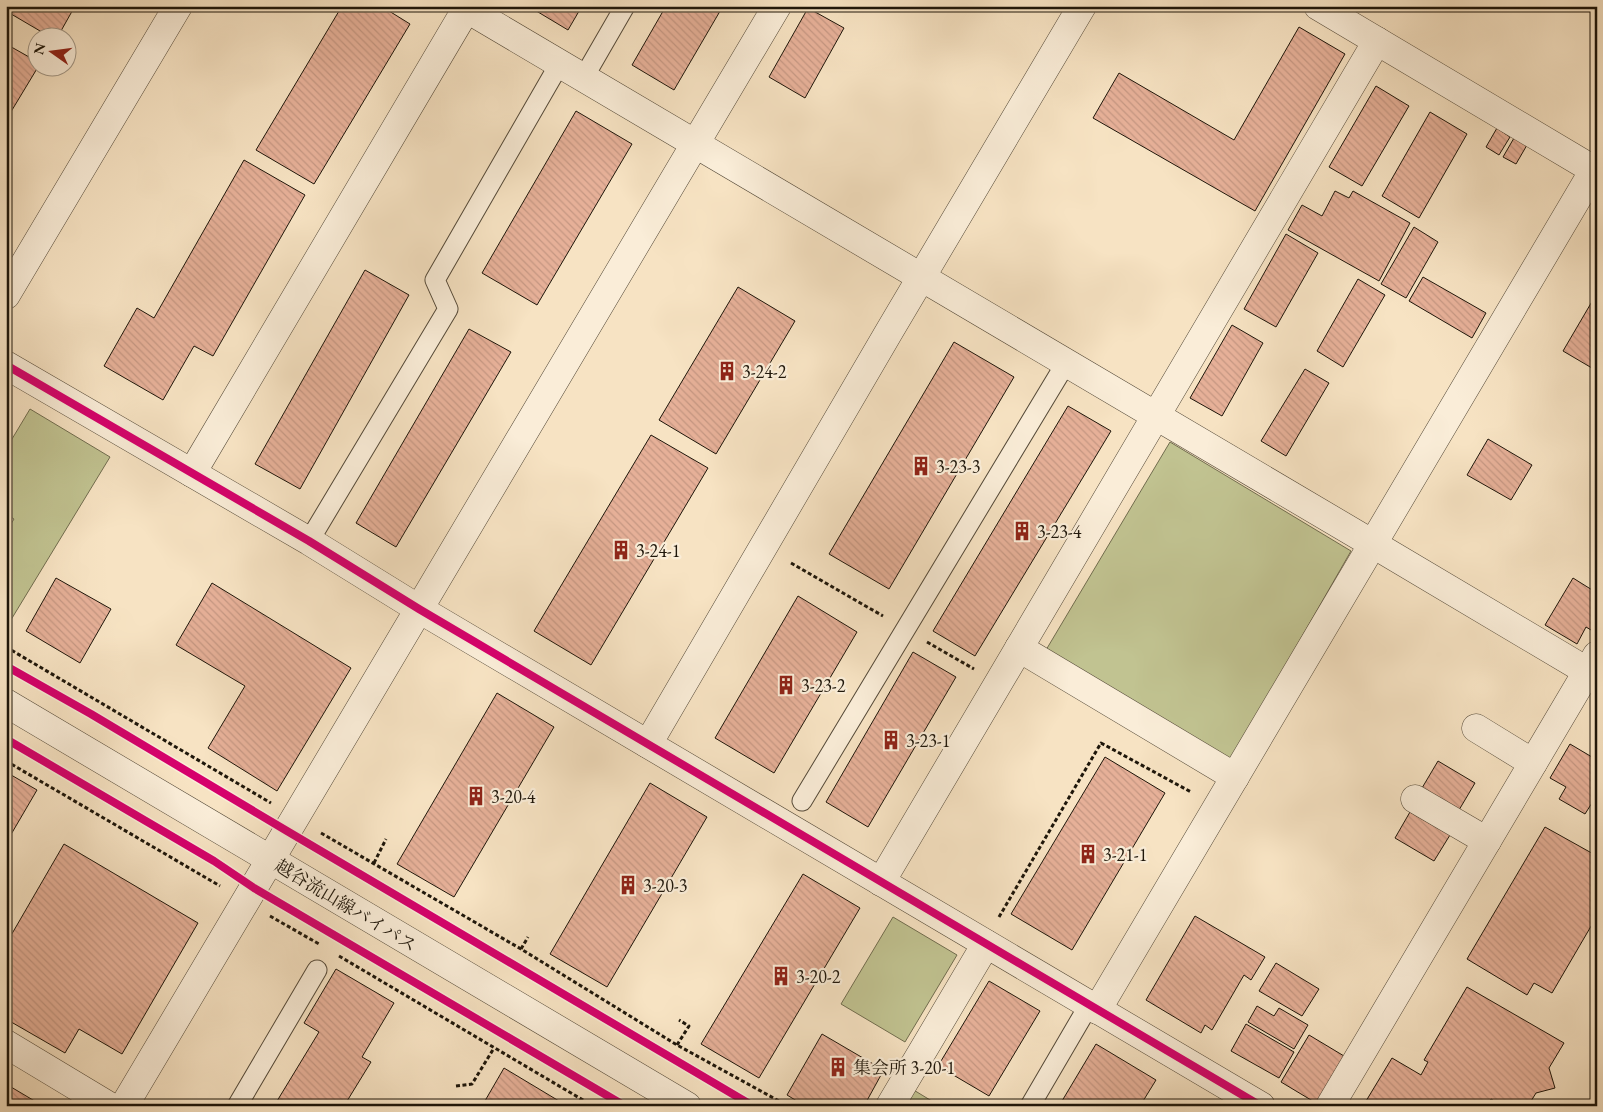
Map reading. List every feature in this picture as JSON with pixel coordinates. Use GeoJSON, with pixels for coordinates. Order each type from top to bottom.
{"type":"FeatureCollection","features":[{"type":"Feature","properties":{"kind":"street"},"geometry":{"type":"LineString","coordinates":[[6,295],[178,6]]}},
{"type":"Feature","properties":{"kind":"street"},"geometry":{"type":"LineString","coordinates":[[124,1106],[776,6]]}},
{"type":"Feature","properties":{"kind":"street"},"geometry":{"type":"LineString","coordinates":[[648,744],[1082,6]]}},
{"type":"Feature","properties":{"kind":"street"},"geometry":{"type":"LineString","coordinates":[[1093,1008],[1218,806],[1595,168],[1318,6]]}},
{"type":"Feature","properties":{"kind":"street"},"geometry":{"type":"LineString","coordinates":[[192,473],[466,7],[1373,544],[1593,668],[1533,762],[1330,1106]]}},
{"type":"Feature","properties":{"kind":"street"},"geometry":{"type":"LineString","coordinates":[[881,882],[1377,41]]}},
{"type":"Feature","properties":{"kind":"street"},"geometry":{"type":"LineString","coordinates":[[6,365],[309,542],[986,944],[1248,1102]]}},
{"type":"Feature","properties":{"kind":"street"},"geometry":{"type":"LineString","coordinates":[[1019,648],[1235,777]]}},
{"type":"Feature","properties":{"kind":"street","name":"越谷流山線バイパス"},"geometry":{"type":"LineString","coordinates":[[6,704],[687,1106]]}},
{"type":"Feature","properties":{"kind":"street"},"geometry":{"type":"LineString","coordinates":[[1476,728],[1533,762]]}},
{"type":"Feature","properties":{"kind":"street"},"geometry":{"type":"LineString","coordinates":[[1415,799],[1487,841]]}},
{"type":"Feature","properties":{"kind":"street"},"geometry":{"type":"LineString","coordinates":[[890,1106],[986,944]]}},
{"type":"Feature","properties":{"kind":"street"},"geometry":{"type":"LineString","coordinates":[[6,1044],[109,1106]]}},
{"type":"Feature","properties":{"kind":"lane"},"geometry":{"type":"LineString","coordinates":[[584,77],[625,6]]}},
{"type":"Feature","properties":{"kind":"lane"},"geometry":{"type":"LineString","coordinates":[[309,542],[448,309],[435,280],[560,63]]}},
{"type":"Feature","properties":{"kind":"lane"},"geometry":{"type":"LineString","coordinates":[[802,801],[1066,363]]}},
{"type":"Feature","properties":{"kind":"lane"},"geometry":{"type":"LineString","coordinates":[[237,1106],[317,970]]}},
{"type":"Feature","properties":{"kind":"lane"},"geometry":{"type":"LineString","coordinates":[[1030,1106],[1093,1008]]}},
{"type":"Feature","properties":{"kind":"path"},"geometry":{"type":"LineString","coordinates":[[6,648],[522,949],[677,1045],[788,1106]]}},
{"type":"Feature","properties":{"kind":"path"},"geometry":{"type":"LineString","coordinates":[[999,917],[1101,743],[1218,806]]}},
{"type":"Feature","properties":{"kind":"path"},"geometry":{"type":"LineString","coordinates":[[6,761],[320,945]]}},
{"type":"Feature","properties":{"kind":"path"},"geometry":{"type":"LineString","coordinates":[[374,864],[386,839]]}},
{"type":"Feature","properties":{"kind":"path"},"geometry":{"type":"LineString","coordinates":[[522,949],[528,937]]}},
{"type":"Feature","properties":{"kind":"path"},"geometry":{"type":"LineString","coordinates":[[337,955],[593,1106]]}},
{"type":"Feature","properties":{"kind":"path"},"geometry":{"type":"LineString","coordinates":[[677,1045],[689,1026],[679,1020]]}},
{"type":"Feature","properties":{"kind":"path"},"geometry":{"type":"LineString","coordinates":[[456,1086],[472,1084],[494,1048]]}},
{"type":"Feature","properties":{"kind":"green space"},"geometry":{"type":"Polygon","coordinates":[[[30,409],[110,457],[6,628],[6,532],[14,519],[6,514],[6,449],[30,409]]]}},
{"type":"Feature","properties":{"kind":"green space"},"geometry":{"type":"Polygon","coordinates":[[[1170,442],[1351,551],[1230,762],[1046,650],[1170,442]]]}},
{"type":"Feature","properties":{"kind":"green space"},"geometry":{"type":"Polygon","coordinates":[[[893,917],[957,955],[905,1042],[841,1004],[893,917]]]}},
{"type":"Feature","properties":{"kind":"green space"},"geometry":{"type":"Polygon","coordinates":[[[912,1089],[940,1106],[902,1106],[912,1089]]]}},
{"type":"Feature","properties":{"kind":"building"},"geometry":{"type":"Polygon","coordinates":[[[6,6],[75,6],[63,28],[35,28],[6,11],[6,6]]]}},
{"type":"Feature","properties":{"kind":"building"},"geometry":{"type":"Polygon","coordinates":[[[342,6],[381,6],[410,24],[314,184],[256,150],[342,6]]]}},
{"type":"Feature","properties":{"kind":"building"},"geometry":{"type":"Polygon","coordinates":[[[528,6],[582,6],[568,30],[528,6]]]}},
{"type":"Feature","properties":{"kind":"building"},"geometry":{"type":"Polygon","coordinates":[[[666,6],[723,6],[674,90],[632,65],[666,6]]]}},
{"type":"Feature","properties":{"kind":"building"},"geometry":{"type":"Polygon","coordinates":[[[808,8],[844,28],[805,98],[769,77],[808,8]]]}},
{"type":"Feature","properties":{"kind":"building"},"geometry":{"type":"Polygon","coordinates":[[[1299,27],[1345,54],[1255,211],[1093,118],[1119,73],[1234,140],[1299,27]]]}},
{"type":"Feature","properties":{"kind":"building"},"geometry":{"type":"Polygon","coordinates":[[[6,44],[28,56],[28,78],[31,78],[6,120],[6,44]]]}},
{"type":"Feature","properties":{"kind":"building"},"geometry":{"type":"Polygon","coordinates":[[[1376,86],[1409,106],[1362,186],[1329,167],[1376,86]]]}},
{"type":"Feature","properties":{"kind":"building"},"geometry":{"type":"Polygon","coordinates":[[[576,111],[632,144],[537,305],[482,273],[576,111]]]}},
{"type":"Feature","properties":{"kind":"building"},"geometry":{"type":"Polygon","coordinates":[[[1430,112],[1467,134],[1419,218],[1382,196],[1430,112]]]}},
{"type":"Feature","properties":{"kind":"building"},"geometry":{"type":"Polygon","coordinates":[[[1497,128],[1510,137],[1499,155],[1486,147],[1497,128]]]}},
{"type":"Feature","properties":{"kind":"building"},"geometry":{"type":"Polygon","coordinates":[[[1514,138],[1527,145],[1516,164],[1503,157],[1514,138]]]}},
{"type":"Feature","properties":{"kind":"building"},"geometry":{"type":"Polygon","coordinates":[[[244,160],[305,195],[213,356],[194,346],[163,400],[104,366],[137,308],[154,318],[244,160]]]}},
{"type":"Feature","properties":{"kind":"building"},"geometry":{"type":"Polygon","coordinates":[[[1335,191],[1349,198],[1353,191],[1410,223],[1379,281],[1288,230],[1302,205],[1322,216],[1335,191]]]}},
{"type":"Feature","properties":{"kind":"building"},"geometry":{"type":"Polygon","coordinates":[[[1414,227],[1438,242],[1406,298],[1381,284],[1414,227]]]}},
{"type":"Feature","properties":{"kind":"building"},"geometry":{"type":"Polygon","coordinates":[[[1286,234],[1318,253],[1276,327],[1244,309],[1286,234]]]}},
{"type":"Feature","properties":{"kind":"building"},"geometry":{"type":"Polygon","coordinates":[[[365,270],[409,295],[300,489],[255,464],[365,270]]]}},
{"type":"Feature","properties":{"kind":"building"},"geometry":{"type":"Polygon","coordinates":[[[1423,277],[1486,313],[1472,338],[1409,301],[1423,277]]]}},
{"type":"Feature","properties":{"kind":"building"},"geometry":{"type":"Polygon","coordinates":[[[1358,279],[1385,295],[1343,367],[1317,351],[1358,279]]]}},
{"type":"Feature","properties":{"kind":"building","name":"3-24-2"},"geometry":{"type":"Polygon","coordinates":[[[738,287],[795,321],[716,454],[659,420],[738,287]]]}},
{"type":"Feature","properties":{"kind":"building"},"geometry":{"type":"Polygon","coordinates":[[[1597,293],[1597,371],[1563,351],[1597,293]]]}},
{"type":"Feature","properties":{"kind":"building"},"geometry":{"type":"Polygon","coordinates":[[[1232,325],[1263,343],[1222,416],[1190,398],[1232,325]]]}},
{"type":"Feature","properties":{"kind":"building"},"geometry":{"type":"Polygon","coordinates":[[[469,329],[511,352],[396,547],[356,523],[469,329]]]}},
{"type":"Feature","properties":{"kind":"building","name":"3-23-3"},"geometry":{"type":"Polygon","coordinates":[[[954,342],[1014,377],[889,589],[829,554],[954,342]]]}},
{"type":"Feature","properties":{"kind":"building"},"geometry":{"type":"Polygon","coordinates":[[[1305,369],[1329,383],[1286,456],[1261,441],[1305,369]]]}},
{"type":"Feature","properties":{"kind":"building","name":"3-23-4"},"geometry":{"type":"Polygon","coordinates":[[[1068,406],[1111,431],[975,656],[933,631],[1068,406]]]}},
{"type":"Feature","properties":{"kind":"building","name":"3-24-1"},"geometry":{"type":"Polygon","coordinates":[[[651,435],[708,468],[591,665],[534,631],[651,435]]]}},
{"type":"Feature","properties":{"kind":"building"},"geometry":{"type":"Polygon","coordinates":[[[1488,439],[1532,465],[1511,500],[1467,475],[1488,439]]]}},
{"type":"Feature","properties":{"kind":"building"},"geometry":{"type":"Polygon","coordinates":[[[56,578],[111,609],[80,663],[26,631],[56,578]]]}},
{"type":"Feature","properties":{"kind":"building"},"geometry":{"type":"Polygon","coordinates":[[[1573,578],[1597,593],[1597,620],[1591,630],[1586,627],[1577,644],[1545,625],[1573,578]]]}},
{"type":"Feature","properties":{"kind":"building"},"geometry":{"type":"Polygon","coordinates":[[[212,583],[351,668],[277,791],[208,748],[245,686],[176,645],[212,583]]]}},
{"type":"Feature","properties":{"kind":"building","name":"3-23-2"},"geometry":{"type":"Polygon","coordinates":[[[798,596],[857,632],[774,773],[715,738],[798,596]]]}},
{"type":"Feature","properties":{"kind":"building","name":"3-23-1"},"geometry":{"type":"Polygon","coordinates":[[[913,652],[956,677],[868,827],[826,802],[913,652]]]}},
{"type":"Feature","properties":{"kind":"building","name":"3-20-4"},"geometry":{"type":"Polygon","coordinates":[[[497,693],[554,727],[454,897],[397,864],[497,693]]]}},
{"type":"Feature","properties":{"kind":"building"},"geometry":{"type":"Polygon","coordinates":[[[1570,744],[1597,760],[1597,795],[1585,814],[1559,799],[1566,787],[1550,778],[1570,744]]]}},
{"type":"Feature","properties":{"kind":"building","name":"3-21-1"},"geometry":{"type":"Polygon","coordinates":[[[1105,757],[1165,793],[1072,950],[1011,914],[1105,757]]]}},
{"type":"Feature","properties":{"kind":"building"},"geometry":{"type":"Polygon","coordinates":[[[1438,761],[1475,783],[1459,810],[1422,788],[1438,761]]]}},
{"type":"Feature","properties":{"kind":"building"},"geometry":{"type":"Polygon","coordinates":[[[6,772],[37,790],[6,843],[6,772]]]}},
{"type":"Feature","properties":{"kind":"building","name":"3-20-3"},"geometry":{"type":"Polygon","coordinates":[[[650,783],[707,817],[607,987],[550,954],[650,783]]]}},
{"type":"Feature","properties":{"kind":"building"},"geometry":{"type":"Polygon","coordinates":[[[1410,812],[1450,835],[1434,861],[1395,838],[1410,812]]]}},
{"type":"Feature","properties":{"kind":"building"},"geometry":{"type":"Polygon","coordinates":[[[1545,827],[1597,856],[1597,916],[1552,993],[1534,983],[1527,995],[1467,959],[1545,827]]]}},
{"type":"Feature","properties":{"kind":"building"},"geometry":{"type":"Polygon","coordinates":[[[64,844],[198,923],[122,1054],[79,1029],[65,1053],[6,1019],[6,944],[64,844]]]}},
{"type":"Feature","properties":{"kind":"building","name":"3-20-2"},"geometry":{"type":"Polygon","coordinates":[[[803,874],[860,908],[759,1078],[701,1044],[803,874]]]}},
{"type":"Feature","properties":{"kind":"building"},"geometry":{"type":"Polygon","coordinates":[[[1195,916],[1265,957],[1251,980],[1244,975],[1212,1030],[1205,1025],[1201,1033],[1146,1000],[1195,916]]]}},
{"type":"Feature","properties":{"kind":"building"},"geometry":{"type":"Polygon","coordinates":[[[1276,963],[1319,989],[1302,1016],[1259,991],[1276,963]]]}},
{"type":"Feature","properties":{"kind":"building"},"geometry":{"type":"Polygon","coordinates":[[[336,969],[394,1003],[362,1057],[371,1062],[344,1106],[274,1106],[319,1032],[304,1023],[336,969]]]}},
{"type":"Feature","properties":{"kind":"building"},"geometry":{"type":"Polygon","coordinates":[[[989,981],[1040,1011],[989,1096],[938,1066],[989,981]]]}},
{"type":"Feature","properties":{"kind":"building"},"geometry":{"type":"Polygon","coordinates":[[[1467,987],[1564,1043],[1549,1068],[1555,1088],[1536,1093],[1528,1106],[1503,1106],[1491,1099],[1487,1106],[1363,1106],[1392,1058],[1421,1075],[1428,1062],[1424,1060],[1467,987]]]}},
{"type":"Feature","properties":{"kind":"building"},"geometry":{"type":"Polygon","coordinates":[[[1257,1006],[1274,1016],[1279,1008],[1308,1025],[1294,1049],[1248,1022],[1257,1006]]]}},
{"type":"Feature","properties":{"kind":"building"},"geometry":{"type":"Polygon","coordinates":[[[1246,1024],[1294,1052],[1279,1078],[1231,1051],[1246,1024]]]}},
{"type":"Feature","properties":{"kind":"building","name":"集会所 3-20-1"},"geometry":{"type":"Polygon","coordinates":[[[822,1034],[875,1065],[872,1070],[881,1075],[864,1106],[805,1106],[787,1095],[822,1034]]]}},
{"type":"Feature","properties":{"kind":"building"},"geometry":{"type":"Polygon","coordinates":[[[1309,1035],[1344,1056],[1316,1103],[1281,1082],[1309,1035]]]}},
{"type":"Feature","properties":{"kind":"building"},"geometry":{"type":"Polygon","coordinates":[[[1096,1044],[1156,1080],[1140,1106],[1059,1106],[1096,1044]]]}},
{"type":"Feature","properties":{"kind":"building"},"geometry":{"type":"Polygon","coordinates":[[[504,1068],[559,1101],[557,1106],[482,1106],[504,1068]]]}},
{"type":"Feature","properties":{"kind":"building"},"geometry":{"type":"Polygon","coordinates":[[[6,1084],[43,1106],[6,1106],[6,1084]]]}},
{"type":"Feature","properties":{"kind":"cycle path"},"geometry":{"type":"LineString","coordinates":[[6,365],[309,541],[419,609],[1261,1106]]}},
{"type":"Feature","properties":{"kind":"cycle path"},"geometry":{"type":"LineString","coordinates":[[6,666],[91,714],[753,1106]]}},
{"type":"Feature","properties":{"kind":"cycle path"},"geometry":{"type":"LineString","coordinates":[[6,739],[214,861],[254,888],[625,1106]]}},
{"type":"Feature","properties":{"kind":"place","name":"3-24-2"},"geometry":{"type":"Point","coordinates":[727,371]}},
{"type":"Feature","properties":{"kind":"place","name":"3-23-3"},"geometry":{"type":"Point","coordinates":[921,466]}},
{"type":"Feature","properties":{"kind":"place","name":"3-23-4"},"geometry":{"type":"Point","coordinates":[1022,531]}},
{"type":"Feature","properties":{"kind":"place","name":"3-24-1"},"geometry":{"type":"Point","coordinates":[621,550]}},
{"type":"Feature","properties":{"kind":"place","name":"3-23-2"},"geometry":{"type":"Point","coordinates":[786,685]}},
{"type":"Feature","properties":{"kind":"place","name":"3-23-1"},"geometry":{"type":"Point","coordinates":[891,740]}},
{"type":"Feature","properties":{"kind":"place","name":"3-20-4"},"geometry":{"type":"Point","coordinates":[476,796]}},
{"type":"Feature","properties":{"kind":"place","name":"3-21-1"},"geometry":{"type":"Point","coordinates":[1088,854]}},
{"type":"Feature","properties":{"kind":"place","name":"3-20-3"},"geometry":{"type":"Point","coordinates":[628,885]}},
{"type":"Feature","properties":{"kind":"place","name":"3-20-2"},"geometry":{"type":"Point","coordinates":[781,976]}},
{"type":"Feature","properties":{"kind":"place","name":"集会所 3-20-1"},"geometry":{"type":"Point","coordinates":[838,1067]}}]}
